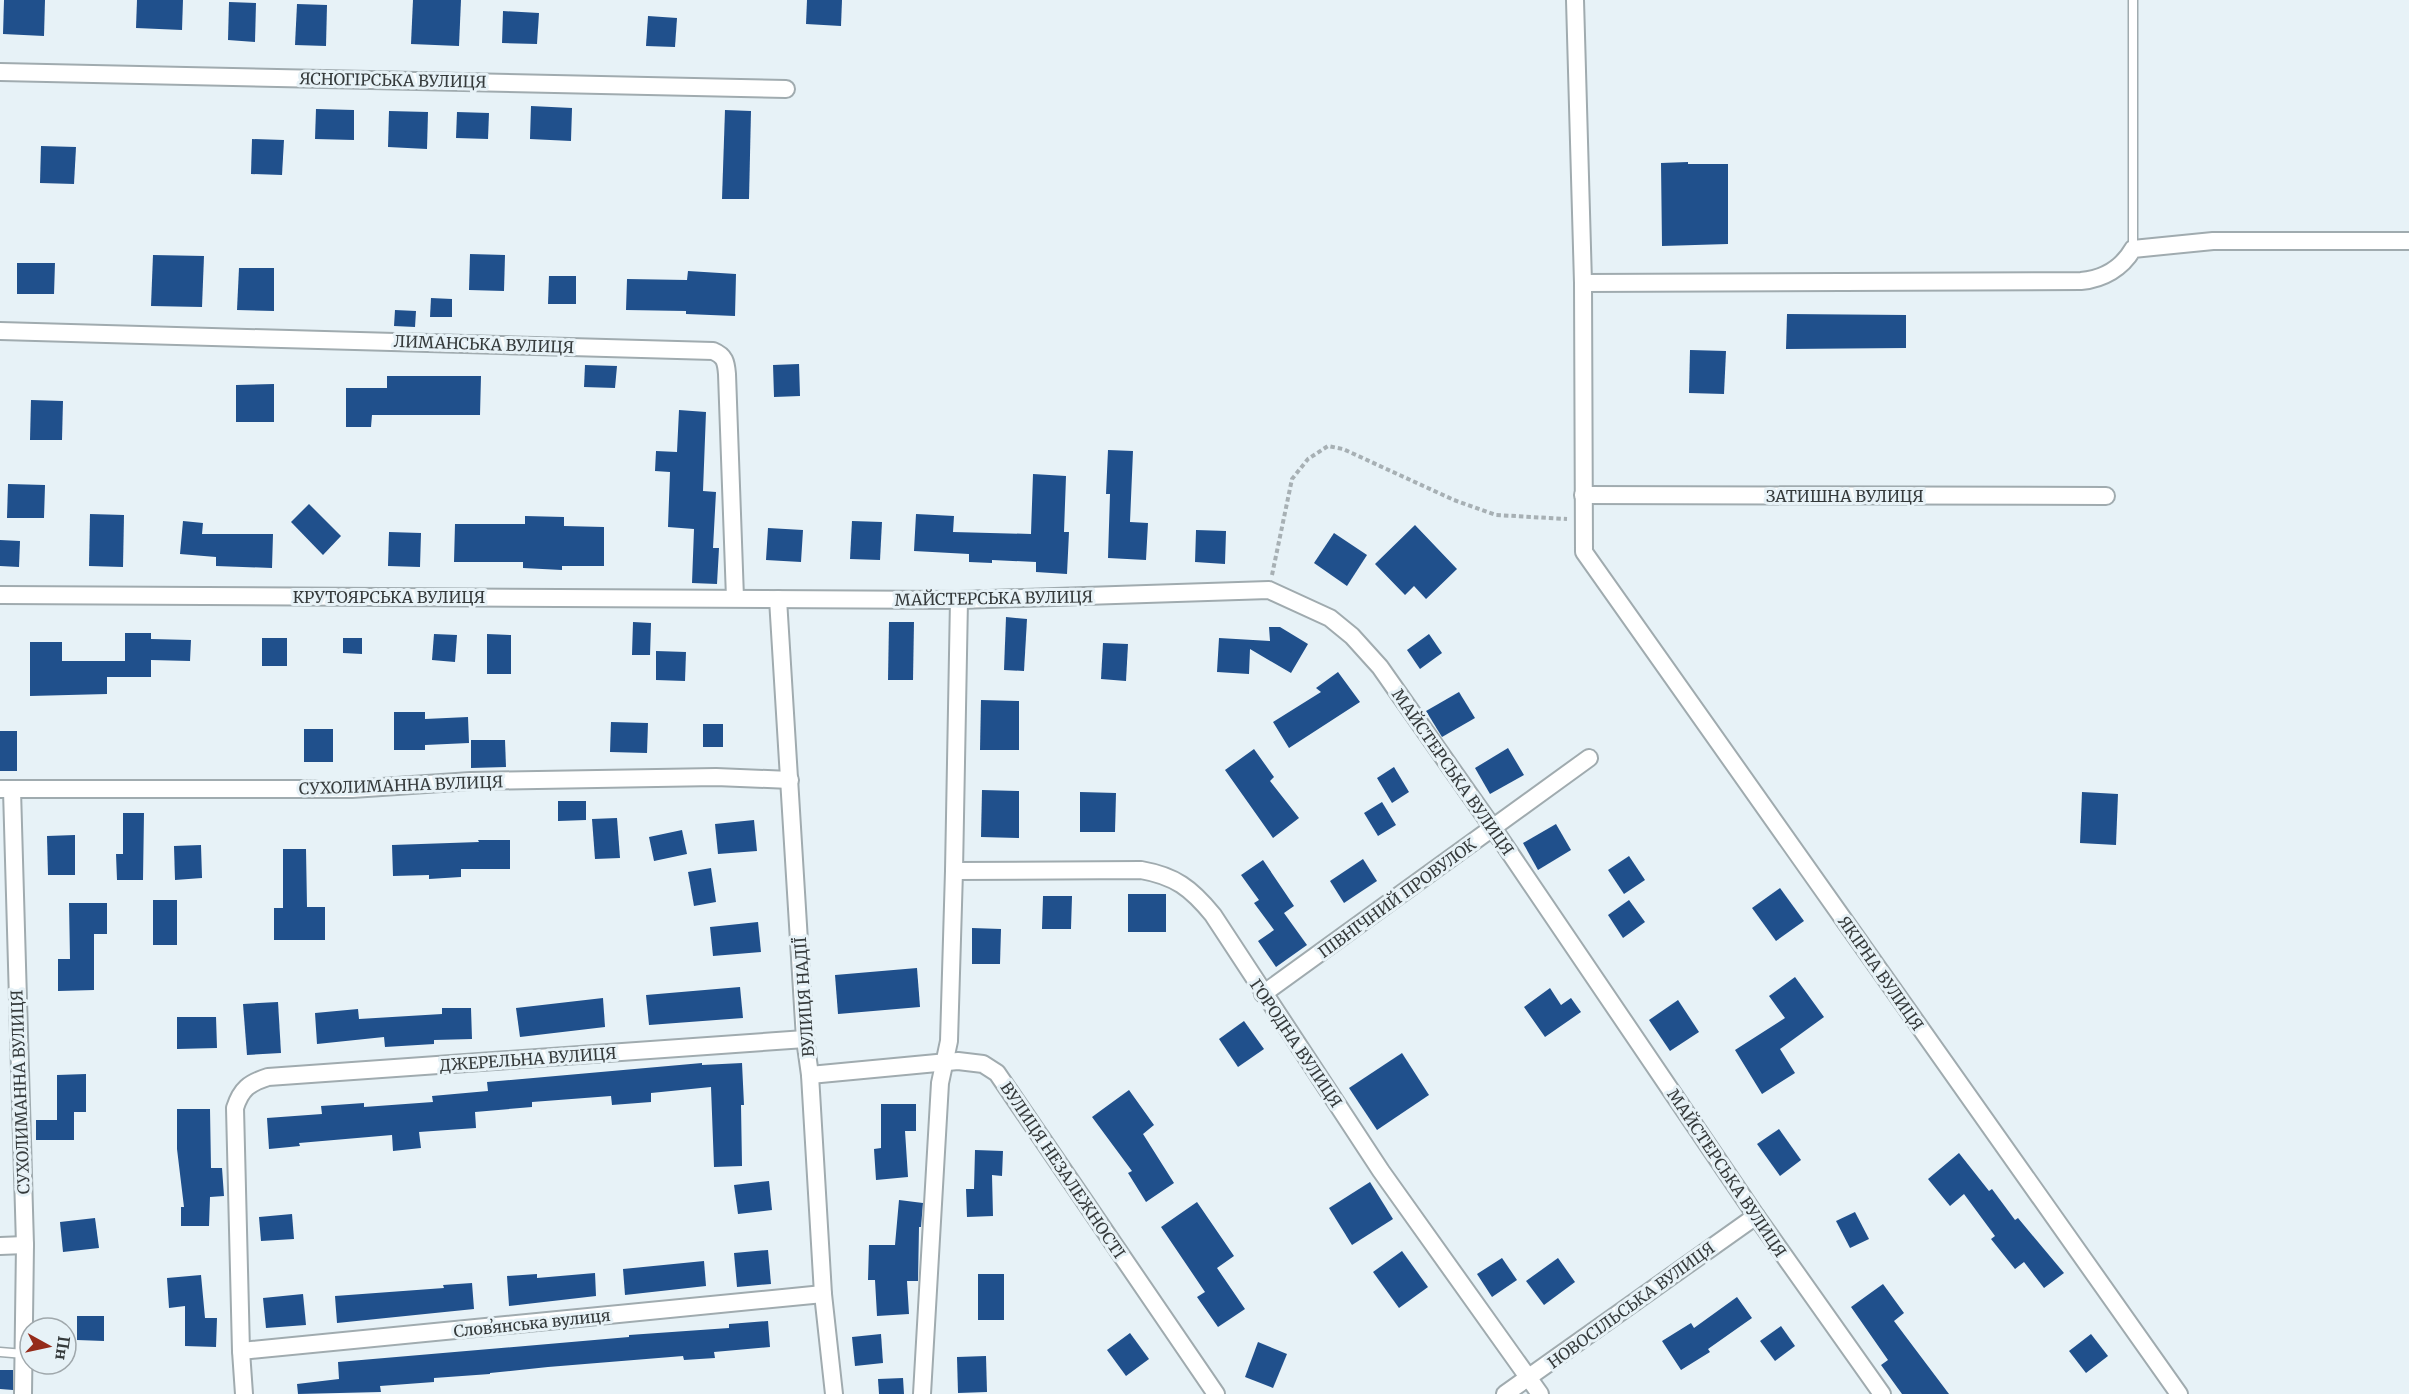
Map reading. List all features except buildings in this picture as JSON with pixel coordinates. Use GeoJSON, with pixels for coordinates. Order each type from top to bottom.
{"type":"FeatureCollection","features":[{"type":"Feature","properties":{"kind":"street"},"geometry":{"type":"LineString","coordinates":[[1575,0],[1583,283],[1584,520]]}},
{"type":"Feature","properties":{"kind":"street","name":"ЯСНОГІРСЬКА ВУЛИЦЯ"},"geometry":{"type":"LineString","coordinates":[[0,72],[786,89]]}},
{"type":"Feature","properties":{"kind":"street"},"geometry":{"type":"LineString","coordinates":[[1583,283],[2081,281],[2102,277],[2127,260],[2133,249],[2213,241],[2409,241]]}},
{"type":"Feature","properties":{"kind":"street","name":"ЛИМАНСЬКА ВУЛИЦЯ"},"geometry":{"type":"LineString","coordinates":[[0,331],[713,351],[722,355],[726,362],[735,598]]}},
{"type":"Feature","properties":{"kind":"street","name":"ЗАТИШНА ВУЛИЦЯ"},"geometry":{"type":"LineString","coordinates":[[1583,495],[2106,496]]}},
{"type":"Feature","properties":{"kind":"street","name":"ЯКІРНА ВУЛИЦЯ"},"geometry":{"type":"LineString","coordinates":[[1584,520],[1584,552],[2179,1394]]}},
{"type":"Feature","properties":{"kind":"street","name":"МАЙСТЕРСЬКА ВУЛИЦЯ"},"geometry":{"type":"LineString","coordinates":[[778,599],[958,600],[1269,590],[1330,618],[1352,636],[1380,667],[1493,828],[1756,1216],[1882,1394]]}},
{"type":"Feature","properties":{"kind":"street","name":"КРУТОЯРСЬКА ВУЛИЦЯ"},"geometry":{"type":"LineString","coordinates":[[0,595],[778,599]]}},
{"type":"Feature","properties":{"kind":"street","name":"ВУЛИЦЯ НАДІЇ"},"geometry":{"type":"LineString","coordinates":[[778,599],[805,1039],[810,1074],[824,1294],[834,1394]]}},
{"type":"Feature","properties":{"kind":"street"},"geometry":{"type":"LineString","coordinates":[[922,1394],[940,1083],[946,1062],[954,870],[958,600]]}},
{"type":"Feature","properties":{"kind":"street","name":"ПІВНІЧНИЙ ПРОВУЛОК"},"geometry":{"type":"LineString","coordinates":[[1263,994],[1589,758]]}},
{"type":"Feature","properties":{"kind":"street","name":"СУХОЛИМАННА ВУЛИЦЯ"},"geometry":{"type":"LineString","coordinates":[[24,1316],[25,1245],[6,789],[352,789],[471,781],[716,777],[790,780]]}},
{"type":"Feature","properties":{"kind":"street","name":"ГОРОДНА ВУЛИЦЯ"},"geometry":{"type":"LineString","coordinates":[[954,870],[1141,870],[1161,874],[1178,881],[1201,900],[1381,1171],[1540,1394]]}},
{"type":"Feature","properties":{"kind":"street","name":"ДЖЕРЕЛЬНА ВУЛИЦЯ"},"geometry":{"type":"LineString","coordinates":[[241,1351],[235,1108],[239,1094],[251,1082],[268,1077],[805,1039]]}},
{"type":"Feature","properties":{"kind":"street","name":"ВУЛИЦЯ НЕЗАЛЕЖНОСТІ"},"geometry":{"type":"LineString","coordinates":[[810,1074],[946,1062],[983,1064],[997,1073],[1216,1394]]}},
{"type":"Feature","properties":{"kind":"street","name":"НОВОСІЛЬСЬКА ВУЛИЦЯ"},"geometry":{"type":"LineString","coordinates":[[1505,1394],[1756,1216]]}},
{"type":"Feature","properties":{"kind":"street"},"geometry":{"type":"LineString","coordinates":[[0,1246],[25,1245]]}},
{"type":"Feature","properties":{"kind":"street","name":"Словʼянська вулиця"},"geometry":{"type":"LineString","coordinates":[[241,1351],[824,1294]]}},
{"type":"Feature","properties":{"kind":"street"},"geometry":{"type":"LineString","coordinates":[[241,1351],[244,1394]]}},
{"type":"Feature","properties":{"kind":"street","name":"СУХОЛИМАННА ВУЛИЦЯ"},"geometry":{"type":"LineString","coordinates":[[23,1376],[23,1394]]}},
{"type":"Feature","properties":{"kind":"lane"},"geometry":{"type":"LineString","coordinates":[[2133,0],[2133,249]]}},
{"type":"Feature","properties":{"kind":"lane"},"geometry":{"type":"LineString","coordinates":[[0,1352],[18,1354]]}},
{"type":"Feature","properties":{"kind":"path"},"geometry":{"type":"LineString","coordinates":[[1269,590],[1292,479],[1308,459],[1328,446],[1343,449],[1454,500],[1496,515],[1584,520]]}}]}
